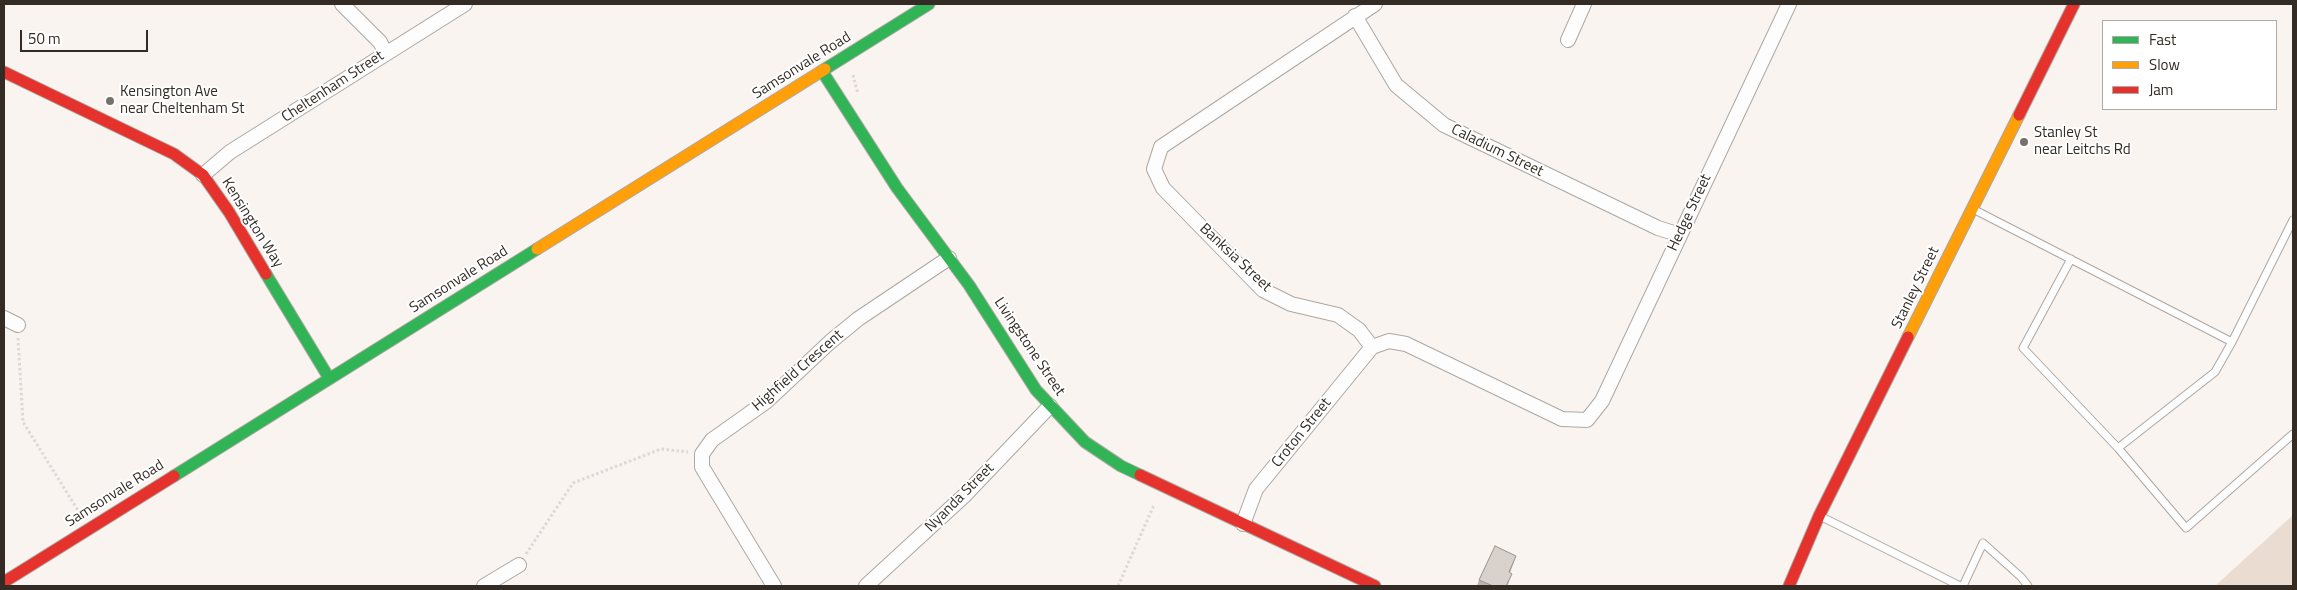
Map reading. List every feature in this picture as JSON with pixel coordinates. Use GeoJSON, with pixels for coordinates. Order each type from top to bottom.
{"type":"FeatureCollection","features":[{"type":"Feature","properties":{"kind":"street"},"geometry":{"type":"LineString","coordinates":[[342,4],[380,42],[386,53]]}},
{"type":"Feature","properties":{"kind":"street","name":"Cheltenham Street"},"geometry":{"type":"LineString","coordinates":[[203,175],[230,152],[465,4]]}},
{"type":"Feature","properties":{"kind":"street","name":"Samsonvale Road"},"geometry":{"type":"LineString","coordinates":[[4,582],[929,4]]}},
{"type":"Feature","properties":{"kind":"street","name":"Banksia Street"},"geometry":{"type":"LineString","coordinates":[[1372,347],[1358,330],[1338,315],[1291,304],[1263,290],[1163,188],[1154,169],[1161,147],[1374,4]]}},
{"type":"Feature","properties":{"kind":"street"},"geometry":{"type":"LineString","coordinates":[[1568,40],[1582,4]]}},
{"type":"Feature","properties":{"kind":"street","name":"Hedge Street"},"geometry":{"type":"LineString","coordinates":[[1372,347],[1389,341],[1406,344],[1562,419],[1586,420],[1602,401],[1789,4]]}},
{"type":"Feature","properties":{"kind":"street","name":"Stanley Street"},"geometry":{"type":"LineString","coordinates":[[1789,586],[1820,516],[2074,4]]}},
{"type":"Feature","properties":{"kind":"street","name":"Caladium Street"},"geometry":{"type":"LineString","coordinates":[[1355,16],[1396,85],[1444,125],[1658,228],[1680,235]]}},
{"type":"Feature","properties":{"kind":"street","name":"Livingstone Street"},"geometry":{"type":"LineString","coordinates":[[822,71],[896,188],[969,284],[1036,390],[1085,442],[1121,466],[1374,586]]}},
{"type":"Feature","properties":{"kind":"street","name":"Kensington Way"},"geometry":{"type":"LineString","coordinates":[[4,72],[174,154],[203,175],[229,212],[329,378]]}},
{"type":"Feature","properties":{"kind":"street","name":"Highfield Crescent"},"geometry":{"type":"LineString","coordinates":[[702,454],[712,440],[767,401],[830,342],[858,319],[949,258]]}},
{"type":"Feature","properties":{"kind":"street"},"geometry":{"type":"LineString","coordinates":[[4,318],[18,325]]}},
{"type":"Feature","properties":{"kind":"street","name":"Croton Street"},"geometry":{"type":"LineString","coordinates":[[1244,524],[1256,489],[1372,347]]}},
{"type":"Feature","properties":{"kind":"street","name":"Nyanda Street"},"geometry":{"type":"LineString","coordinates":[[866,586],[965,495],[1050,406]]}},
{"type":"Feature","properties":{"kind":"street"},"geometry":{"type":"LineString","coordinates":[[702,454],[702,467],[774,586]]}},
{"type":"Feature","properties":{"kind":"street"},"geometry":{"type":"LineString","coordinates":[[484,586],[519,565]]}},
{"type":"Feature","properties":{"kind":"lane"},"geometry":{"type":"LineString","coordinates":[[1972,208],[2232,342]]}},
{"type":"Feature","properties":{"kind":"lane"},"geometry":{"type":"LineString","coordinates":[[2118,448],[2215,372],[2293,220]]}},
{"type":"Feature","properties":{"kind":"lane"},"geometry":{"type":"LineString","coordinates":[[2071,259],[2023,348],[2118,448],[2186,528],[2293,434]]}},
{"type":"Feature","properties":{"kind":"lane"},"geometry":{"type":"LineString","coordinates":[[1820,516],[1961,586],[1983,543],[2021,577],[2028,586]]}},
{"type":"Feature","properties":{"kind":"path"},"geometry":{"type":"LineString","coordinates":[[18,325],[24,422],[79,512]]}},
{"type":"Feature","properties":{"kind":"path"},"geometry":{"type":"LineString","coordinates":[[519,565],[574,483],[661,449],[702,454]]}},
{"type":"Feature","properties":{"kind":"path"},"geometry":{"type":"LineString","coordinates":[[1118,586],[1154,505]]}},
{"type":"Feature","properties":{"kind":"shaded area"},"geometry":{"type":"Polygon","coordinates":[[[2293,515],[2293,586],[2215,586],[2293,515]]]}},
{"type":"Feature","properties":{"kind":"building"},"geometry":{"type":"Polygon","coordinates":[[[1495,546],[1516,556],[1509,572],[1512,574],[1506,586],[1493,586],[1479,580],[1495,546]]]}},
{"type":"Feature","properties":{"kind":"traffic: fast"},"geometry":{"type":"LineString","coordinates":[[825,69],[929,4]]}},
{"type":"Feature","properties":{"kind":"traffic: fast"},"geometry":{"type":"LineString","coordinates":[[822,71],[897,188],[969,285],[1036,390],[1085,442],[1121,466],[1140,475]]}},
{"type":"Feature","properties":{"kind":"traffic: fast"},"geometry":{"type":"LineString","coordinates":[[174,476],[537,249]]}},
{"type":"Feature","properties":{"kind":"traffic: fast"},"geometry":{"type":"LineString","coordinates":[[266,274],[329,378]]}},
{"type":"Feature","properties":{"kind":"traffic: slow"},"geometry":{"type":"LineString","coordinates":[[537,249],[825,69]]}},
{"type":"Feature","properties":{"kind":"traffic: slow"},"geometry":{"type":"LineString","coordinates":[[1908,337],[2019,115]]}},
{"type":"Feature","properties":{"kind":"traffic: jam"},"geometry":{"type":"LineString","coordinates":[[2019,115],[2074,4]]}},
{"type":"Feature","properties":{"kind":"traffic: jam"},"geometry":{"type":"LineString","coordinates":[[4,72],[174,154],[203,175],[229,212],[266,274]]}},
{"type":"Feature","properties":{"kind":"traffic: jam"},"geometry":{"type":"LineString","coordinates":[[1789,586],[1819,516],[1908,337]]}},
{"type":"Feature","properties":{"kind":"traffic: jam"},"geometry":{"type":"LineString","coordinates":[[1140,475],[1375,586]]}},
{"type":"Feature","properties":{"kind":"traffic: jam"},"geometry":{"type":"LineString","coordinates":[[4,582],[174,476]]}},
{"type":"Feature","properties":{"kind":"place","name":"Kensington Ave near Cheltenham St"},"geometry":{"type":"Point","coordinates":[110,101]}},
{"type":"Feature","properties":{"kind":"place","name":"Stanley St near Leitchs Rd"},"geometry":{"type":"Point","coordinates":[2024,142]}}]}
